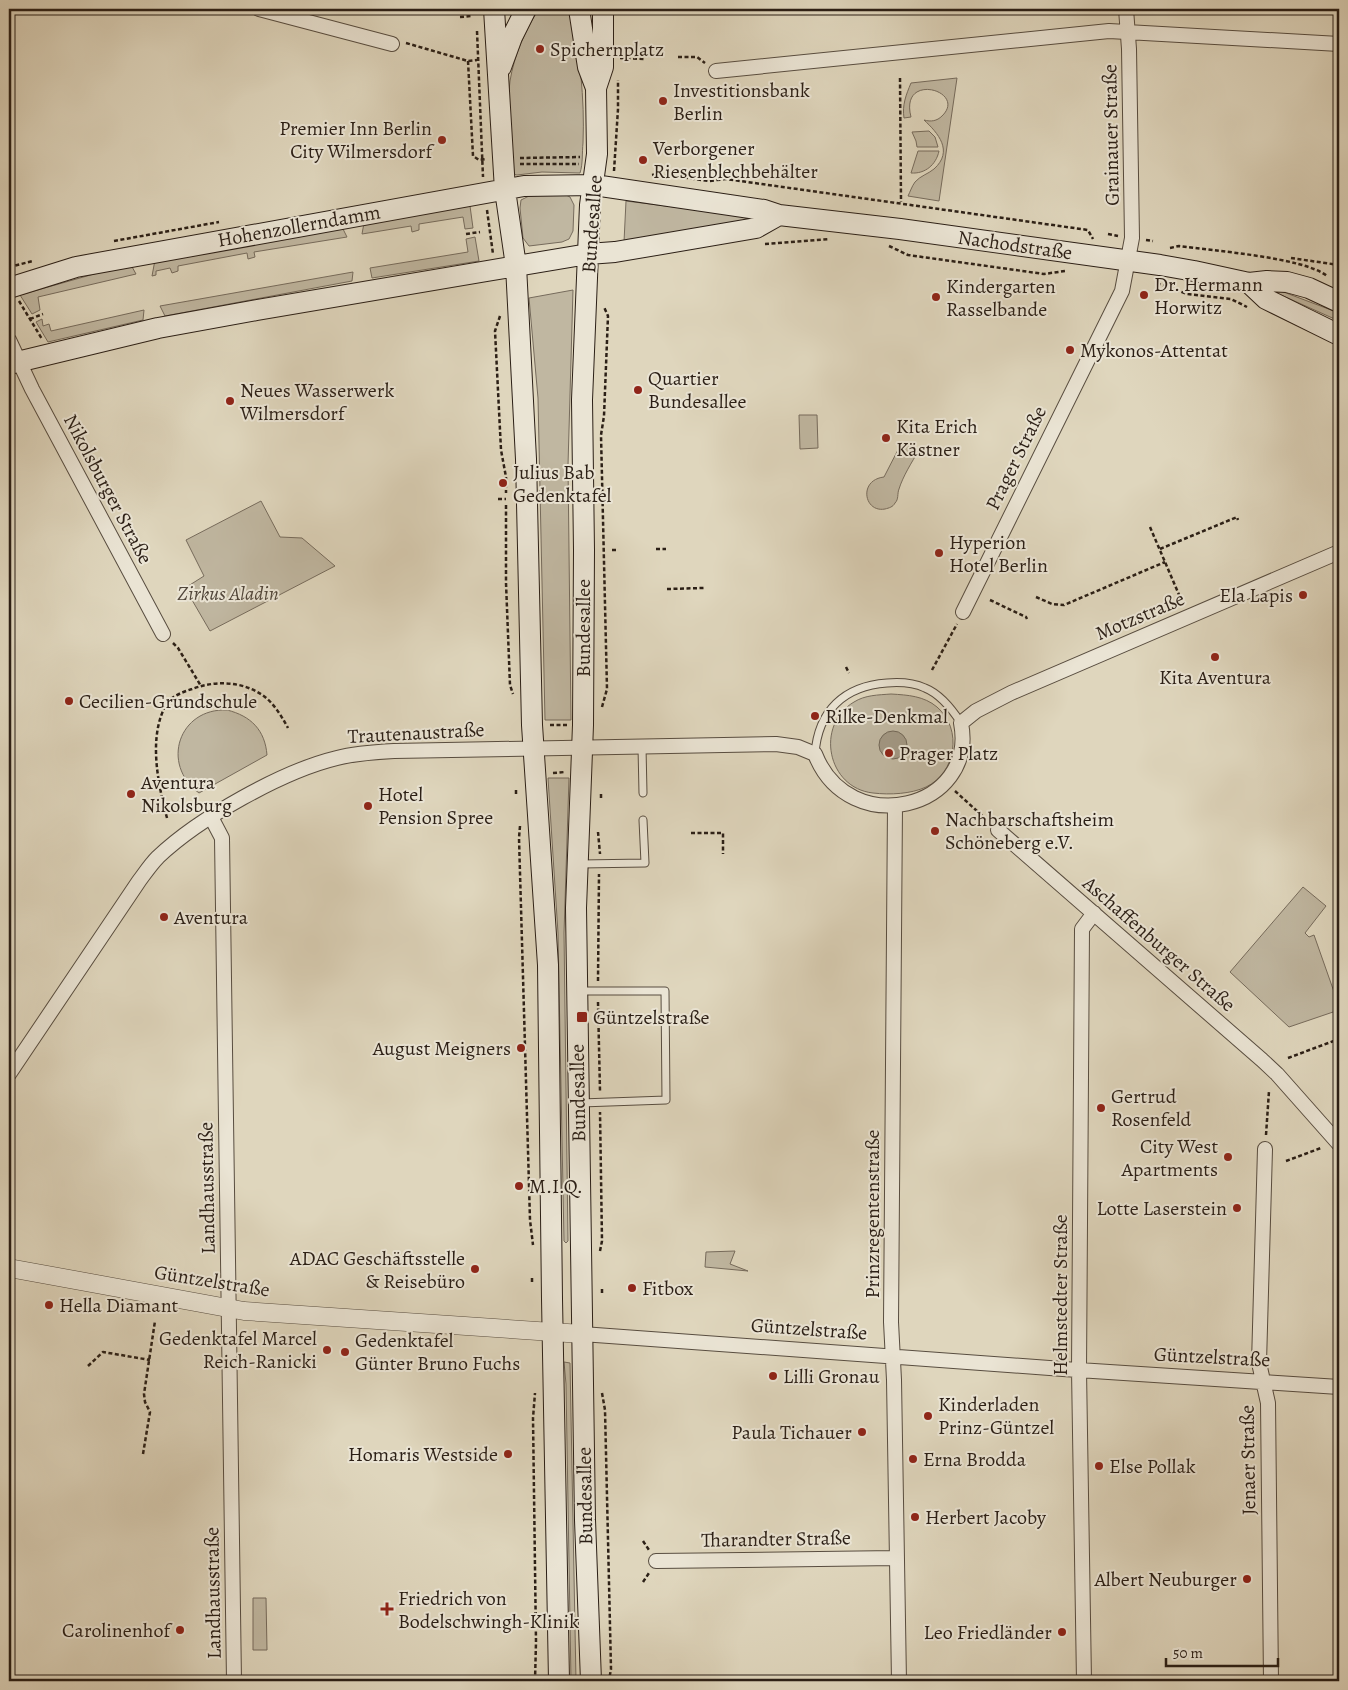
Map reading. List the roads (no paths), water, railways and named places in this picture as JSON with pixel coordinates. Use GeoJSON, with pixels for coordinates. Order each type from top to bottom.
{"type":"FeatureCollection","features":[{"type":"Feature","properties":{"kind":"main road","name":"Bundesallee"},"geometry":{"type":"LineString","coordinates":[[494,9],[505,190],[516,266],[526,459],[534,749],[548,965],[543,1250],[553,1332],[559,1681]]}},
{"type":"Feature","properties":{"kind":"main road"},"geometry":{"type":"LineString","coordinates":[[498,78],[505,53],[526,9]]}},
{"type":"Feature","properties":{"kind":"main road","name":"Bundesallee"},"geometry":{"type":"LineString","coordinates":[[579,9],[588,67],[596,88],[597,154],[590,205],[582,400],[584,550],[582,748],[577,864],[578,1103],[589,1254],[582,1334],[585,1520],[591,1681]]}},
{"type":"Feature","properties":{"kind":"main road"},"geometry":{"type":"LineString","coordinates":[[596,88],[603,67],[603,9]]}},
{"type":"Feature","properties":{"kind":"main road","name":"Nachodstraße"},"geometry":{"type":"LineString","coordinates":[[594,185],[764,210],[779,216],[910,230],[1128,261],[1194,271],[1249,283],[1267,280],[1286,282],[1309,288],[1339,302]]}},
{"type":"Feature","properties":{"kind":"main road","name":"Hohenzollerndamm"},"geometry":{"type":"LineString","coordinates":[[13,293],[76,267],[524,186],[594,185]]}},
{"type":"Feature","properties":{"kind":"main road"},"geometry":{"type":"LineString","coordinates":[[14,363],[158,328],[516,266],[588,254],[615,252],[756,228],[779,216]]}},
{"type":"Feature","properties":{"kind":"main road","name":"Nachodstraße"},"geometry":{"type":"LineString","coordinates":[[1249,283],[1266,299],[1339,335]]}},
{"type":"Feature","properties":{"kind":"main road"},"geometry":{"type":"LineString","coordinates":[[543,1250],[589,1254]]}},
{"type":"Feature","properties":{"kind":"street"},"geometry":{"type":"LineString","coordinates":[[259,9],[392,44]]}},
{"type":"Feature","properties":{"kind":"street","name":"Grainauer Straße"},"geometry":{"type":"LineString","coordinates":[[1126,9],[1132,238],[1128,261]]}},
{"type":"Feature","properties":{"kind":"street"},"geometry":{"type":"LineString","coordinates":[[716,71],[1109,31],[1339,44]]}},
{"type":"Feature","properties":{"kind":"street","name":"Prager Straße"},"geometry":{"type":"LineString","coordinates":[[963,612],[1122,291],[1128,261]]}},
{"type":"Feature","properties":{"kind":"street","name":"Nikolsburger Straße"},"geometry":{"type":"LineString","coordinates":[[9,340],[14,363],[163,634]]}},
{"type":"Feature","properties":{"kind":"street","name":"Motzstraße"},"geometry":{"type":"LineString","coordinates":[[961,723],[976,711],[1011,693],[1339,552]]}},
{"type":"Feature","properties":{"kind":"street"},"geometry":{"type":"LineString","coordinates":[[815,754],[826,776],[846,794],[878,806],[895,806],[910,803],[924,798],[945,781],[955,767],[962,751],[963,734],[961,723]]}},
{"type":"Feature","properties":{"kind":"street","name":"Trautenaustraße"},"geometry":{"type":"LineString","coordinates":[[9,1074],[139,881],[157,858],[211,817],[256,791],[308,767],[338,757],[394,751],[776,744],[798,747],[815,754]]}},
{"type":"Feature","properties":{"kind":"street","name":"Prinzregentenstraße"},"geometry":{"type":"LineString","coordinates":[[895,806],[891,1322],[898,1681]]}},
{"type":"Feature","properties":{"kind":"street","name":"Landhausstraße"},"geometry":{"type":"LineString","coordinates":[[211,817],[222,838],[234,1681]]}},
{"type":"Feature","properties":{"kind":"street","name":"Aschaffenburger Straße"},"geometry":{"type":"LineString","coordinates":[[998,830],[1262,1060],[1277,1074],[1339,1144]]}},
{"type":"Feature","properties":{"kind":"street","name":"Helmstedter Straße"},"geometry":{"type":"LineString","coordinates":[[1084,1681],[1079,1370],[1082,929],[1094,913]]}},
{"type":"Feature","properties":{"kind":"street","name":"Jenaer Straße"},"geometry":{"type":"LineString","coordinates":[[1265,1149],[1259,1363],[1269,1410],[1271,1681]]}},
{"type":"Feature","properties":{"kind":"street","name":"Güntzelstraße"},"geometry":{"type":"LineString","coordinates":[[9,1268],[244,1311],[1339,1387]]}},
{"type":"Feature","properties":{"kind":"street","name":"Tharandter Straße"},"geometry":{"type":"LineString","coordinates":[[656,1561],[896,1558]]}},
{"type":"Feature","properties":{"kind":"lane"},"geometry":{"type":"LineString","coordinates":[[815,754],[818,736],[825,717],[839,700],[862,687],[893,683],[912,684],[925,688],[942,700],[961,723]]}},
{"type":"Feature","properties":{"kind":"lane"},"geometry":{"type":"LineString","coordinates":[[642,747],[643,793]]}},
{"type":"Feature","properties":{"kind":"lane"},"geometry":{"type":"LineString","coordinates":[[577,864],[644,863],[643,820]]}},
{"type":"Feature","properties":{"kind":"lane"},"geometry":{"type":"LineString","coordinates":[[577,991],[665,991],[666,1100],[578,1103]]}},
{"type":"Feature","properties":{"kind":"place","name":"Spichernplatz"},"geometry":{"type":"Point","coordinates":[540,49]}},
{"type":"Feature","properties":{"kind":"place","name":"Investitionsbank Berlin"},"geometry":{"type":"Point","coordinates":[663,101]}},
{"type":"Feature","properties":{"kind":"place","name":"Premier Inn Berlin City Wilmersdorf"},"geometry":{"type":"Point","coordinates":[442,140]}},
{"type":"Feature","properties":{"kind":"place","name":"Verborgener Riesenblechbehälter"},"geometry":{"type":"Point","coordinates":[643,160]}},
{"type":"Feature","properties":{"kind":"place","name":"Dr. Hermann Horwitz"},"geometry":{"type":"Point","coordinates":[1144,295]}},
{"type":"Feature","properties":{"kind":"place","name":"Kindergarten Rasselbande"},"geometry":{"type":"Point","coordinates":[936,297]}},
{"type":"Feature","properties":{"kind":"place","name":"Mykonos-Attentat"},"geometry":{"type":"Point","coordinates":[1070,350]}},
{"type":"Feature","properties":{"kind":"place","name":"Quartier Bundesallee"},"geometry":{"type":"Point","coordinates":[638,390]}},
{"type":"Feature","properties":{"kind":"place","name":"Neues Wasserwerk Wilmersdorf"},"geometry":{"type":"Point","coordinates":[230,401]}},
{"type":"Feature","properties":{"kind":"place","name":"Kita Erich Kästner"},"geometry":{"type":"Point","coordinates":[886,438]}},
{"type":"Feature","properties":{"kind":"place","name":"Julius Bab Gedenktafel"},"geometry":{"type":"Point","coordinates":[503,483]}},
{"type":"Feature","properties":{"kind":"place","name":"Hyperion Hotel Berlin"},"geometry":{"type":"Point","coordinates":[939,553]}},
{"type":"Feature","properties":{"kind":"place","name":"Ela Lapis"},"geometry":{"type":"Point","coordinates":[1303,595]}},
{"type":"Feature","properties":{"kind":"place","name":"Kita Aventura"},"geometry":{"type":"Point","coordinates":[1215,657]}},
{"type":"Feature","properties":{"kind":"place","name":"Cecilien-Grundschule"},"geometry":{"type":"Point","coordinates":[69,701]}},
{"type":"Feature","properties":{"kind":"place","name":"Rilke-Denkmal"},"geometry":{"type":"Point","coordinates":[815,716]}},
{"type":"Feature","properties":{"kind":"place","name":"Prager Platz"},"geometry":{"type":"Point","coordinates":[889,753]}},
{"type":"Feature","properties":{"kind":"place","name":"Aventura Nikolsburg"},"geometry":{"type":"Point","coordinates":[131,794]}},
{"type":"Feature","properties":{"kind":"place","name":"Hotel Pension Spree"},"geometry":{"type":"Point","coordinates":[368,806]}},
{"type":"Feature","properties":{"kind":"place","name":"Nachbarschaftsheim Schöneberg e.V."},"geometry":{"type":"Point","coordinates":[935,831]}},
{"type":"Feature","properties":{"kind":"place","name":"Aventura"},"geometry":{"type":"Point","coordinates":[164,917]}},
{"type":"Feature","properties":{"kind":"place","name":"Güntzelstraße"},"geometry":{"type":"Point","coordinates":[582,1017]}},
{"type":"Feature","properties":{"kind":"place","name":"August Meigners"},"geometry":{"type":"Point","coordinates":[521,1048]}},
{"type":"Feature","properties":{"kind":"place","name":"Gertrud Rosenfeld"},"geometry":{"type":"Point","coordinates":[1101,1108]}},
{"type":"Feature","properties":{"kind":"place","name":"City West Apartments"},"geometry":{"type":"Point","coordinates":[1228,1157]}},
{"type":"Feature","properties":{"kind":"place","name":"M.I.Q."},"geometry":{"type":"Point","coordinates":[519,1186]}},
{"type":"Feature","properties":{"kind":"place","name":"Lotte Laserstein"},"geometry":{"type":"Point","coordinates":[1237,1208]}},
{"type":"Feature","properties":{"kind":"place","name":"ADAC Geschäftsstelle & Reisebüro"},"geometry":{"type":"Point","coordinates":[475,1269]}},
{"type":"Feature","properties":{"kind":"place","name":"Fitbox"},"geometry":{"type":"Point","coordinates":[632,1288]}},
{"type":"Feature","properties":{"kind":"place","name":"Hella Diamant"},"geometry":{"type":"Point","coordinates":[49,1305]}},
{"type":"Feature","properties":{"kind":"place","name":"Gedenktafel Marcel Reich-Ranicki"},"geometry":{"type":"Point","coordinates":[327,1350]}},
{"type":"Feature","properties":{"kind":"place","name":"Gedenktafel Günter Bruno Fuchs"},"geometry":{"type":"Point","coordinates":[345,1352]}},
{"type":"Feature","properties":{"kind":"place","name":"Lilli Gronau"},"geometry":{"type":"Point","coordinates":[773,1376]}},
{"type":"Feature","properties":{"kind":"place","name":"Kinderladen Prinz-Güntzel"},"geometry":{"type":"Point","coordinates":[928,1416]}},
{"type":"Feature","properties":{"kind":"place","name":"Paula Tichauer"},"geometry":{"type":"Point","coordinates":[862,1432]}},
{"type":"Feature","properties":{"kind":"place","name":"Homaris Westside"},"geometry":{"type":"Point","coordinates":[508,1454]}},
{"type":"Feature","properties":{"kind":"place","name":"Erna Brodda"},"geometry":{"type":"Point","coordinates":[913,1459]}},
{"type":"Feature","properties":{"kind":"place","name":"Else Pollak"},"geometry":{"type":"Point","coordinates":[1099,1466]}},
{"type":"Feature","properties":{"kind":"place","name":"Herbert Jacoby"},"geometry":{"type":"Point","coordinates":[915,1517]}},
{"type":"Feature","properties":{"kind":"place","name":"Albert Neuburger"},"geometry":{"type":"Point","coordinates":[1247,1579]}},
{"type":"Feature","properties":{"kind":"place","name":"Friedrich von Bodelschwingh-Klinik"},"geometry":{"type":"Point","coordinates":[387,1609]}},
{"type":"Feature","properties":{"kind":"place","name":"Carolinenhof"},"geometry":{"type":"Point","coordinates":[180,1630]}},
{"type":"Feature","properties":{"kind":"place","name":"Leo Friedländer"},"geometry":{"type":"Point","coordinates":[1062,1632]}},
{"type":"Feature","properties":{"kind":"park label","name":"Zirkus Aladin"},"geometry":{"type":"Point","coordinates":[228,593]}}]}
